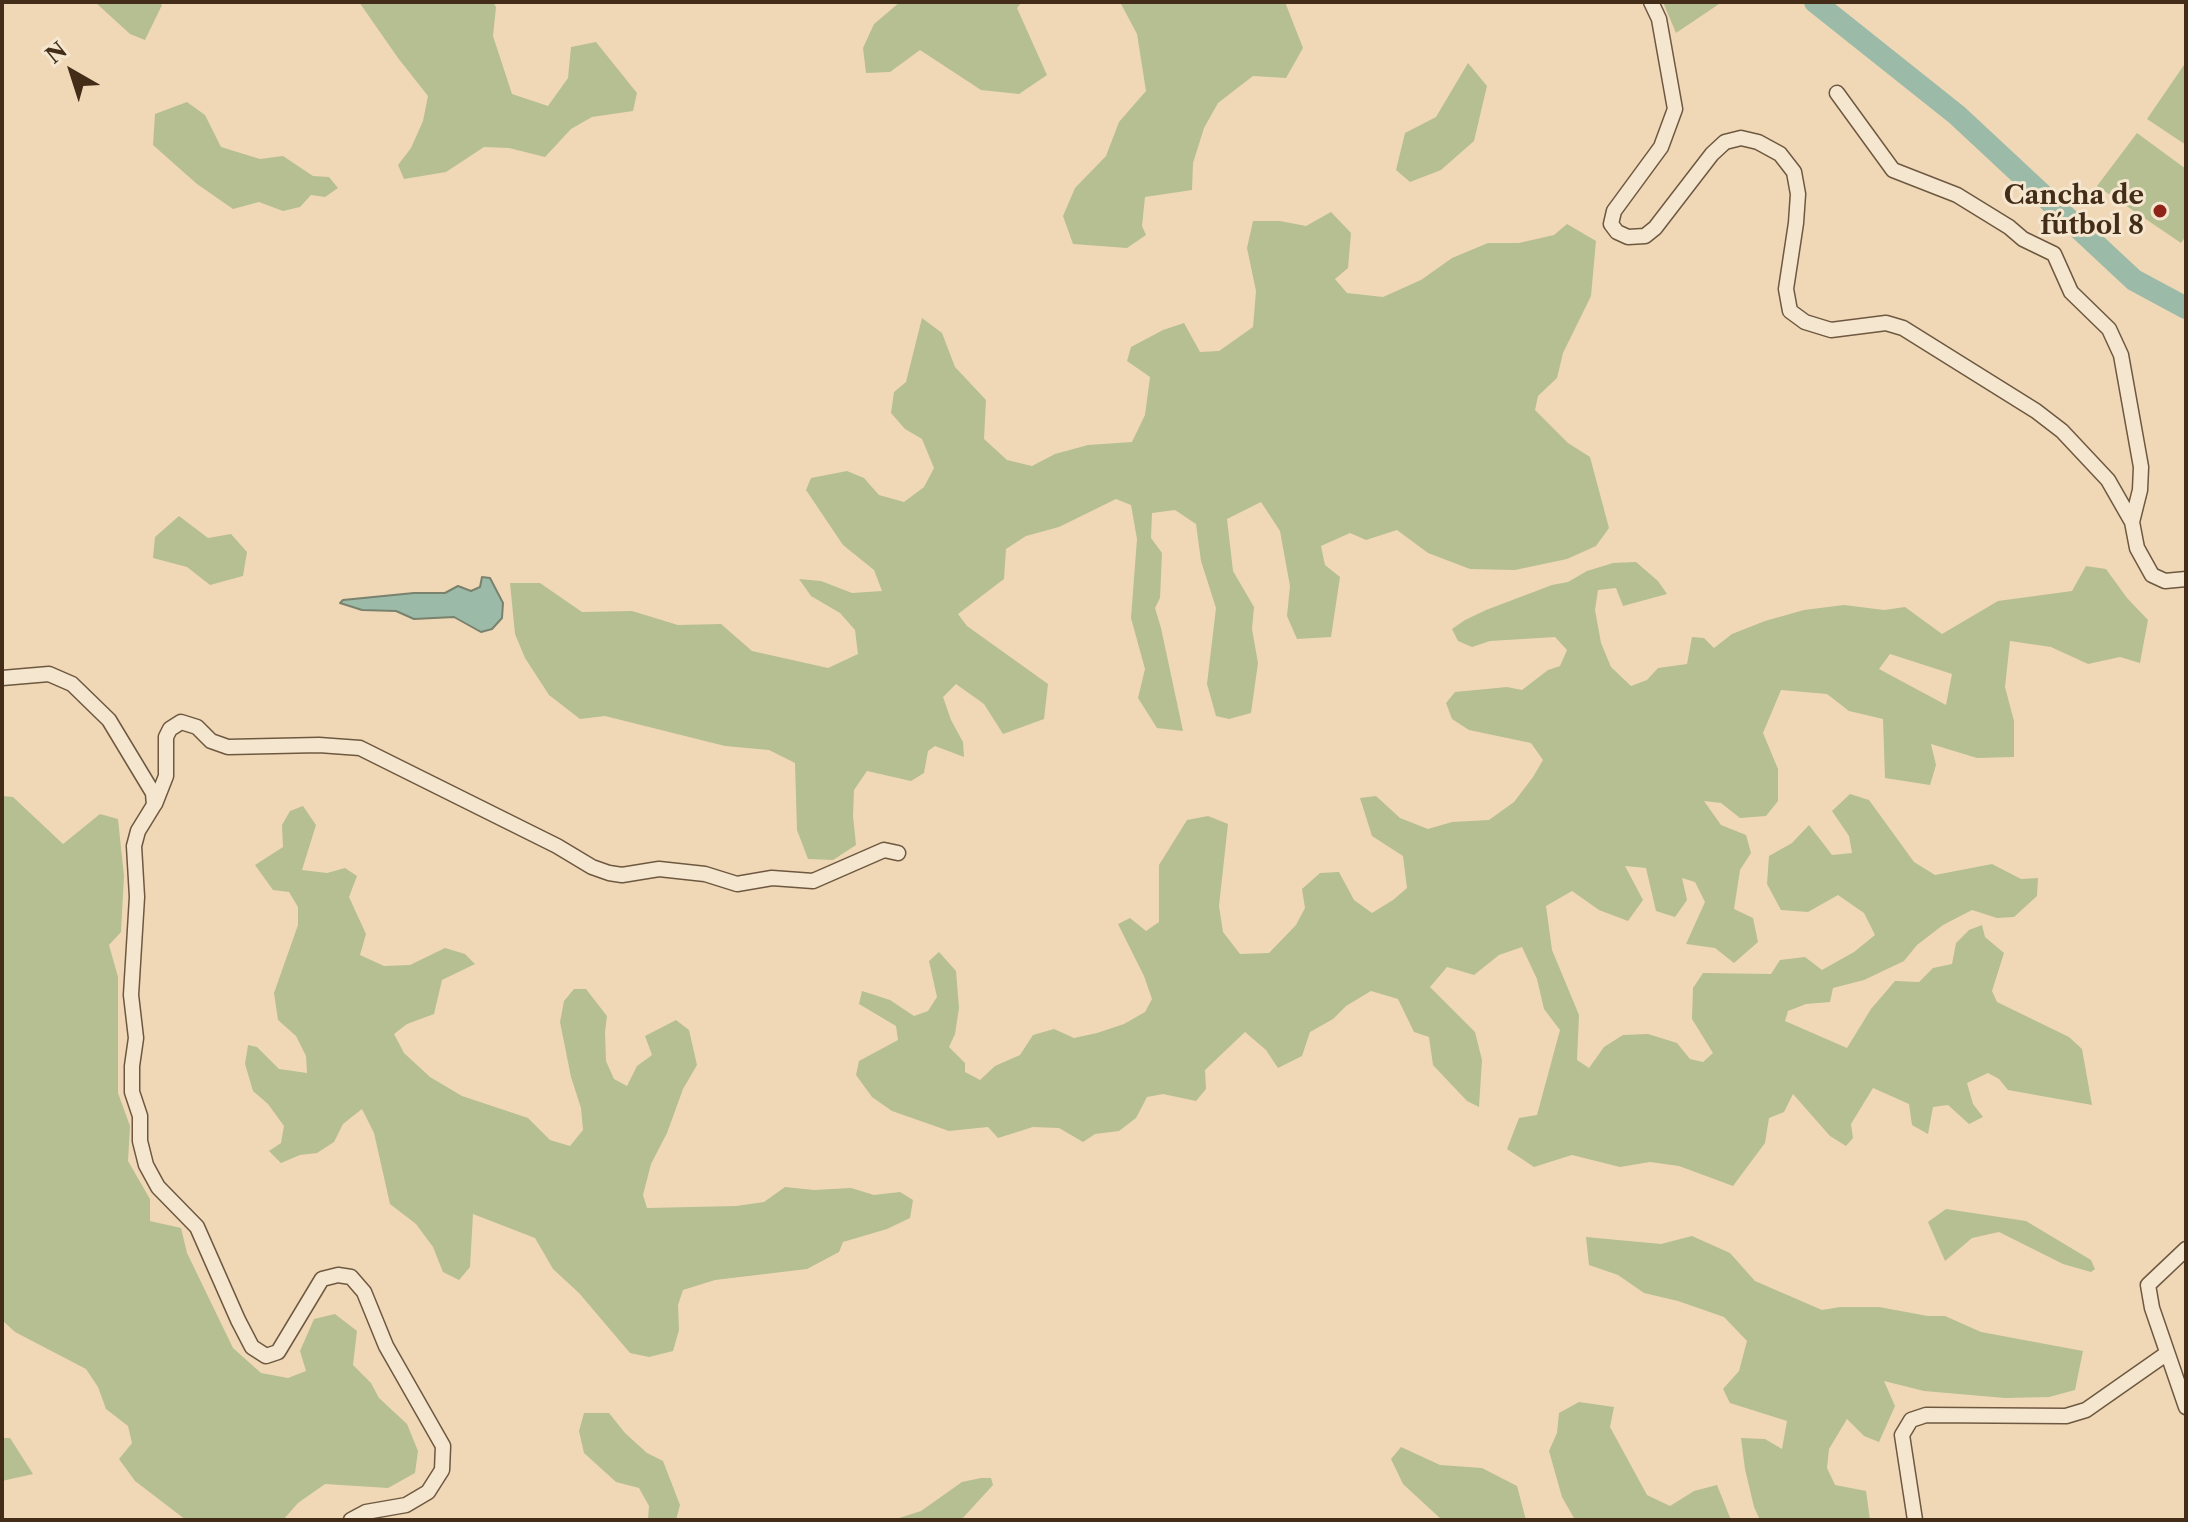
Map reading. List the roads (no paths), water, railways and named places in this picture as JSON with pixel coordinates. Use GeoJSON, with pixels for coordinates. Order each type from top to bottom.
{"type":"FeatureCollection","features":[{"type":"Feature","properties":{"kind":"street"},"geometry":{"type":"LineString","coordinates":[[1651,2],[1659,19],[1675,109],[1661,147],[1614,211],[1611,224],[1617,232],[1636,237],[1645,236],[1655,228],[1712,154],[1725,142],[1741,138],[1758,142],[1780,154],[1794,172],[1798,194],[1786,289],[1790,311],[1805,322],[1831,330],[1886,323],[1916,335],[2062,431],[2108,480],[2132,522],[2137,548],[2152,575],[2165,581],[2186,579]]}},
{"type":"Feature","properties":{"kind":"street"},"geometry":{"type":"LineString","coordinates":[[1837,93],[1893,170],[1957,195],[2023,239],[2054,254],[2071,292],[2109,329],[2121,355],[2141,467],[2140,490],[2132,522]]}},
{"type":"Feature","properties":{"kind":"street"},"geometry":{"type":"LineString","coordinates":[[2,678],[49,674],[72,684],[109,720],[153,793],[154,805]]}},
{"type":"Feature","properties":{"kind":"street"},"geometry":{"type":"LineString","coordinates":[[351,1520],[366,1512],[406,1505],[428,1492],[442,1470],[443,1446],[386,1346],[364,1292],[351,1277],[338,1275],[322,1279],[278,1352],[266,1356],[252,1347],[197,1227],[158,1187],[146,1165],[140,1141],[140,1116],[132,1092],[136,1038],[131,995],[137,897],[134,846],[138,831],[154,805],[166,776],[166,737],[170,729],[181,722],[197,727],[211,741],[228,747],[319,745],[360,748],[609,873],[622,875],[659,869],[705,874],[737,884],[772,878],[813,881],[884,850],[898,853]]}},
{"type":"Feature","properties":{"kind":"street"},"geometry":{"type":"LineString","coordinates":[[2186,1249],[2148,1285],[2166,1354],[2186,1407]]}},
{"type":"Feature","properties":{"kind":"street"},"geometry":{"type":"LineString","coordinates":[[1915,1520],[1902,1435],[1911,1420],[1926,1415],[2066,1416],[2086,1410],[2166,1354]]}},
{"type":"Feature","properties":{"kind":"waterway"},"geometry":{"type":"LineString","coordinates":[[1815,2],[1957,115],[2134,280],[2186,308]]}},
{"type":"Feature","properties":{"kind":"place","name":"Cancha de fútbol 8"},"geometry":{"type":"Point","coordinates":[2160,211]}}]}
